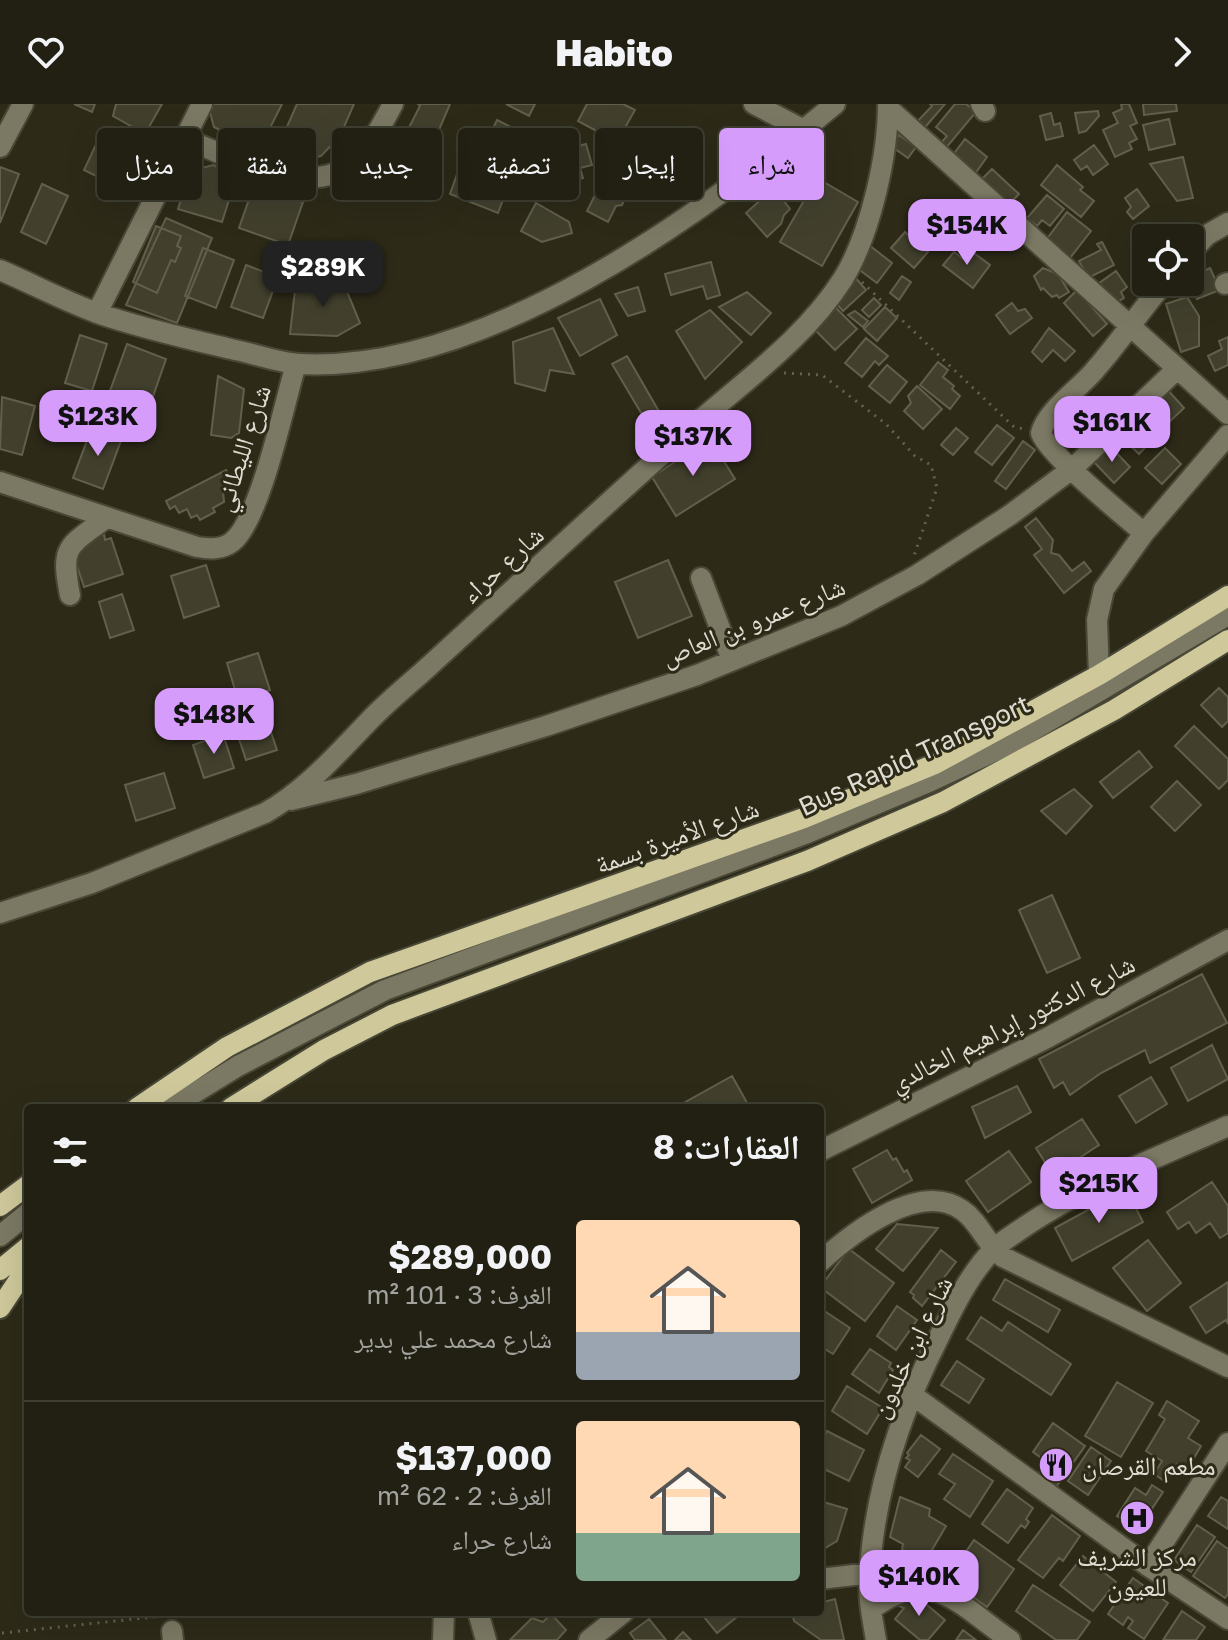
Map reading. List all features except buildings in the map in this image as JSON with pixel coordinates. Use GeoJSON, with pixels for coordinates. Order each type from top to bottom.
{"type":"FeatureCollection","features":[{"type":"Feature","properties":{"kind":"main road","name":"شارع الأميرة بسمة"},"geometry":{"type":"LineString","coordinates":[[143,1104],[227,1047],[370,972],[804,818],[935,764],[1099,675],[1228,596]]}},
{"type":"Feature","properties":{"kind":"main road"},"geometry":{"type":"LineString","coordinates":[[237,1104],[324,1050],[392,1015],[807,861],[943,802],[1114,710],[1228,640]]}},
{"type":"Feature","properties":{"kind":"main road"},"geometry":{"type":"LineString","coordinates":[[0,1206],[24,1188]]}},
{"type":"Feature","properties":{"kind":"main road"},"geometry":{"type":"LineString","coordinates":[[0,1270],[24,1250]]}},
{"type":"Feature","properties":{"kind":"main road"},"geometry":{"type":"LineString","coordinates":[[0,1308],[24,1272]]}},
{"type":"Feature","properties":{"kind":"street"},"geometry":{"type":"LineString","coordinates":[[0,147],[23,104]]}},
{"type":"Feature","properties":{"kind":"street"},"geometry":{"type":"LineString","coordinates":[[190,128],[202,104]]}},
{"type":"Feature","properties":{"kind":"street"},"geometry":{"type":"LineString","coordinates":[[202,145],[289,178],[327,177],[342,171],[366,150],[393,104]]}},
{"type":"Feature","properties":{"kind":"street"},"geometry":{"type":"LineString","coordinates":[[754,104],[800,128]]}},
{"type":"Feature","properties":{"kind":"street"},"geometry":{"type":"LineString","coordinates":[[806,128],[835,104]]}},
{"type":"Feature","properties":{"kind":"street"},"geometry":{"type":"LineString","coordinates":[[888,106],[1228,414]]}},
{"type":"Feature","properties":{"kind":"street","name":"شارع حراء"},"geometry":{"type":"LineString","coordinates":[[0,913],[92,883],[265,813],[286,801],[318,774],[372,718],[796,337],[822,308],[848,268],[875,195],[888,106]]}},
{"type":"Feature","properties":{"kind":"street"},"geometry":{"type":"LineString","coordinates":[[0,270],[97,313],[169,335],[296,364],[332,364],[407,354],[485,326],[571,289],[719,194]]}},
{"type":"Feature","properties":{"kind":"street"},"geometry":{"type":"LineString","coordinates":[[97,313],[154,200]]}},
{"type":"Feature","properties":{"kind":"street"},"geometry":{"type":"LineString","coordinates":[[1204,238],[1228,223]]}},
{"type":"Feature","properties":{"kind":"street"},"geometry":{"type":"LineString","coordinates":[[1144,533],[1072,469],[1042,437],[1043,426],[1095,371],[1153,296]]}},
{"type":"Feature","properties":{"kind":"street","name":"شارع الليطاني"},"geometry":{"type":"LineString","coordinates":[[0,482],[197,547],[211,549],[233,542],[247,523],[254,506],[296,364]]}},
{"type":"Feature","properties":{"kind":"street","name":"شارع عمرو بن العاص"},"geometry":{"type":"LineString","coordinates":[[286,801],[356,784],[546,726],[732,660],[841,616],[904,582],[1010,515],[1072,469],[1177,369]]}},
{"type":"Feature","properties":{"kind":"street"},"geometry":{"type":"LineString","coordinates":[[1099,675],[1096,637],[1104,589],[1144,533],[1228,435]]}},
{"type":"Feature","properties":{"kind":"street"},"geometry":{"type":"LineString","coordinates":[[70,595],[64,567],[66,553],[106,518]]}},
{"type":"Feature","properties":{"kind":"street"},"geometry":{"type":"LineString","coordinates":[[701,578],[732,660]]}},
{"type":"Feature","properties":{"kind":"street","name":"Bus Rapid Transport"},"geometry":{"type":"LineString","coordinates":[[176,1104],[238,1066],[385,990],[805,834],[931,781],[1008,745],[1228,615]]}},
{"type":"Feature","properties":{"kind":"street","name":"شارع الدكتور إبراهيم الخالدي"},"geometry":{"type":"LineString","coordinates":[[824,1149],[1045,1039],[1228,940]]}},
{"type":"Feature","properties":{"kind":"street","name":"شارع ابن خلدون"},"geometry":{"type":"LineString","coordinates":[[876,1640],[871,1573],[881,1490],[893,1442],[911,1394],[949,1317],[993,1250],[1048,1211],[1228,1126]]}},
{"type":"Feature","properties":{"kind":"street"},"geometry":{"type":"LineString","coordinates":[[824,1258],[843,1241],[905,1205],[925,1200],[947,1202],[971,1218],[993,1250],[1003,1257],[1228,1367]]}},
{"type":"Feature","properties":{"kind":"street"},"geometry":{"type":"LineString","coordinates":[[0,1236],[24,1216]]}},
{"type":"Feature","properties":{"kind":"street"},"geometry":{"type":"LineString","coordinates":[[911,1394],[1148,1566],[1228,1619]]}},
{"type":"Feature","properties":{"kind":"street"},"geometry":{"type":"LineString","coordinates":[[1148,1566],[1228,1443]]}},
{"type":"Feature","properties":{"kind":"street"},"geometry":{"type":"LineString","coordinates":[[824,1579],[871,1573]]}},
{"type":"Feature","properties":{"kind":"street"},"geometry":{"type":"LineString","coordinates":[[872,1609],[894,1593],[909,1588],[928,1588],[946,1596],[1010,1640]]}},
{"type":"Feature","properties":{"kind":"street"},"geometry":{"type":"LineString","coordinates":[[443,1640],[444,1616]]}},
{"type":"Feature","properties":{"kind":"street"},"geometry":{"type":"LineString","coordinates":[[479,1616],[486,1640]]}},
{"type":"Feature","properties":{"kind":"street"},"geometry":{"type":"LineString","coordinates":[[589,1640],[619,1616]]}},
{"type":"Feature","properties":{"kind":"path"},"geometry":{"type":"LineString","coordinates":[[848,268],[1014,427]]}},
{"type":"Feature","properties":{"kind":"path"},"geometry":{"type":"LineString","coordinates":[[758,370],[771,374],[812,372],[822,375],[886,424],[915,456],[931,465],[937,488],[904,582]]}},
{"type":"Feature","properties":{"kind":"path"},"geometry":{"type":"LineString","coordinates":[[2,1633],[157,1616]]}},
{"type":"Feature","properties":{"kind":"path"},"geometry":{"type":"LineString","coordinates":[[166,1616],[172,1636]]}},
{"type":"Feature","properties":{"kind":"place","name":"مطعم القرصان"},"geometry":{"type":"Point","coordinates":[1056,1465]}},
{"type":"Feature","properties":{"kind":"place","name":"مركز الشريف للعيون"},"geometry":{"type":"Point","coordinates":[1137,1518]}}]}
